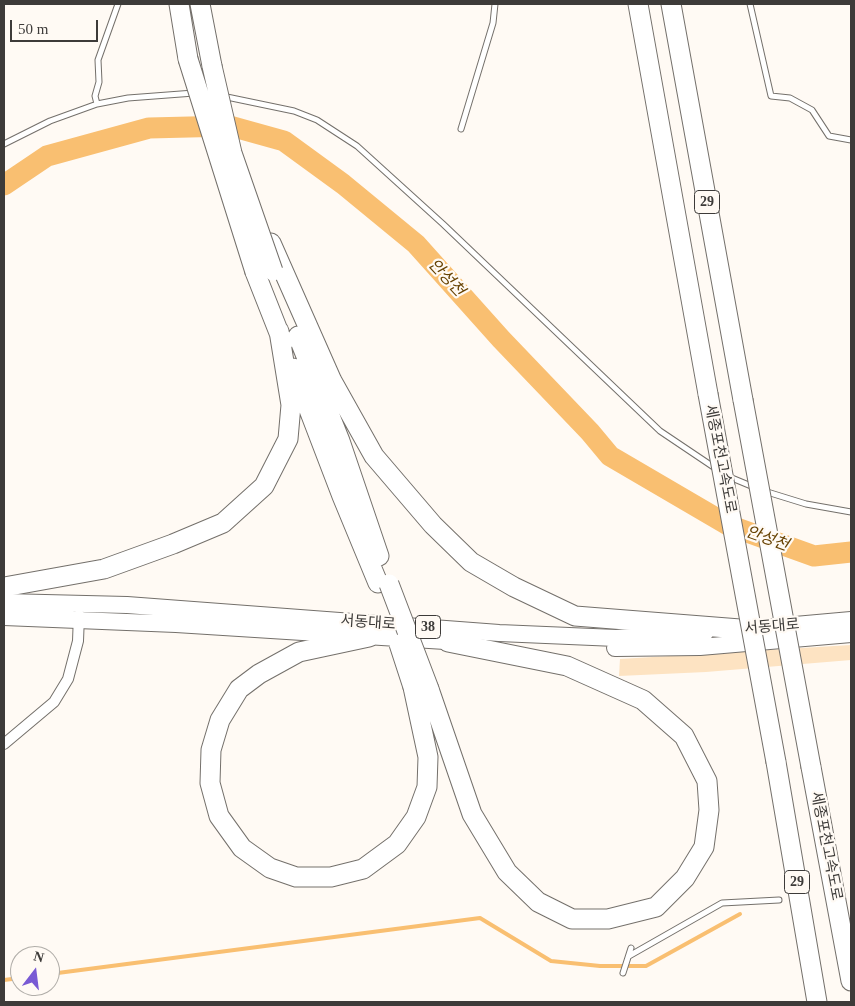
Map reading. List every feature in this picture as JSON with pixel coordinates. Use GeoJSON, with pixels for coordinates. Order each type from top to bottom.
{"type":"FeatureCollection","features":[{"type":"Feature","properties":{"kind":"highway"},"geometry":{"type":"LineString","coordinates":[[179,4],[188,59],[270,271],[340,441],[384,583],[421,688],[472,814],[507,872],[538,902],[572,918],[608,919],[656,907],[685,878],[704,847],[709,810],[707,781],[684,736],[643,700],[567,666],[448,642]]}},
{"type":"Feature","properties":{"kind":"highway"},"geometry":{"type":"LineString","coordinates":[[4,587],[104,569],[173,544],[223,523],[264,486],[288,438],[291,405],[270,271],[232,154],[200,4]]}},
{"type":"Feature","properties":{"kind":"highway","name":"세종포천고속도로"},"geometry":{"type":"LineString","coordinates":[[638,4],[776,762],[817,1002]]}},
{"type":"Feature","properties":{"kind":"highway","name":"세종포천고속도로"},"geometry":{"type":"LineString","coordinates":[[671,4],[851,981]]}},
{"type":"Feature","properties":{"kind":"highway"},"geometry":{"type":"LineString","coordinates":[[270,271],[374,456],[433,525],[471,562],[514,587],[575,616],[740,630]]}},
{"type":"Feature","properties":{"kind":"highway"},"geometry":{"type":"LineString","coordinates":[[279,331],[342,496],[384,583]]}},
{"type":"Feature","properties":{"kind":"highway"},"geometry":{"type":"LineString","coordinates":[[369,637],[299,652],[259,674],[238,689],[220,720],[211,750],[210,783],[219,816],[242,848],[270,868],[296,877],[332,877],[362,869],[397,844],[416,817],[427,787],[428,757],[421,688]]}},
{"type":"Feature","properties":{"kind":"main road","name":"서동대로"},"geometry":{"type":"LineString","coordinates":[[4,602],[79,612],[448,642],[613,648],[700,647],[851,634]]}},
{"type":"Feature","properties":{"kind":"main road","name":"서동대로"},"geometry":{"type":"LineString","coordinates":[[4,616],[79,612],[606,638],[740,630],[851,620]]}},
{"type":"Feature","properties":{"kind":"street"},"geometry":{"type":"LineString","coordinates":[[4,744],[54,702],[68,679],[78,641],[79,612]]}},
{"type":"Feature","properties":{"kind":"lane"},"geometry":{"type":"LineString","coordinates":[[97,104],[95,96],[99,82],[98,60],[118,4]]}},
{"type":"Feature","properties":{"kind":"lane"},"geometry":{"type":"LineString","coordinates":[[461,129],[493,22],[496,4]]}},
{"type":"Feature","properties":{"kind":"lane"},"geometry":{"type":"LineString","coordinates":[[750,4],[771,96],[790,98],[812,110],[829,136],[851,140]]}},
{"type":"Feature","properties":{"kind":"lane"},"geometry":{"type":"LineString","coordinates":[[4,144],[50,121],[97,104],[128,98],[190,93],[257,102],[294,111],[317,120],[357,146],[443,224],[660,431],[689,453],[749,486],[806,504],[851,512]]}},
{"type":"Feature","properties":{"kind":"lane"},"geometry":{"type":"LineString","coordinates":[[628,958],[722,903],[779,900]]}},
{"type":"Feature","properties":{"kind":"lane"},"geometry":{"type":"LineString","coordinates":[[623,973],[631,948]]}},
{"type":"Feature","properties":{"kind":"shaded area"},"geometry":{"type":"Polygon","coordinates":[[[851,645],[851,660],[706,672],[619,676],[620,659],[851,645]]]}},
{"type":"Feature","properties":{"kind":"waterway","name":"안성천"},"geometry":{"type":"LineString","coordinates":[[4,185],[47,156],[149,128],[230,126],[284,141],[343,184],[416,244],[610,456],[728,525],[814,556],[851,552]]}},
{"type":"Feature","properties":{"kind":"waterway"},"geometry":{"type":"LineString","coordinates":[[60,973],[480,918],[551,961],[600,966],[646,966],[740,914]]}},
{"type":"Feature","properties":{"kind":"waterway"},"geometry":{"type":"LineString","coordinates":[[4,980],[10,979]]}}]}
